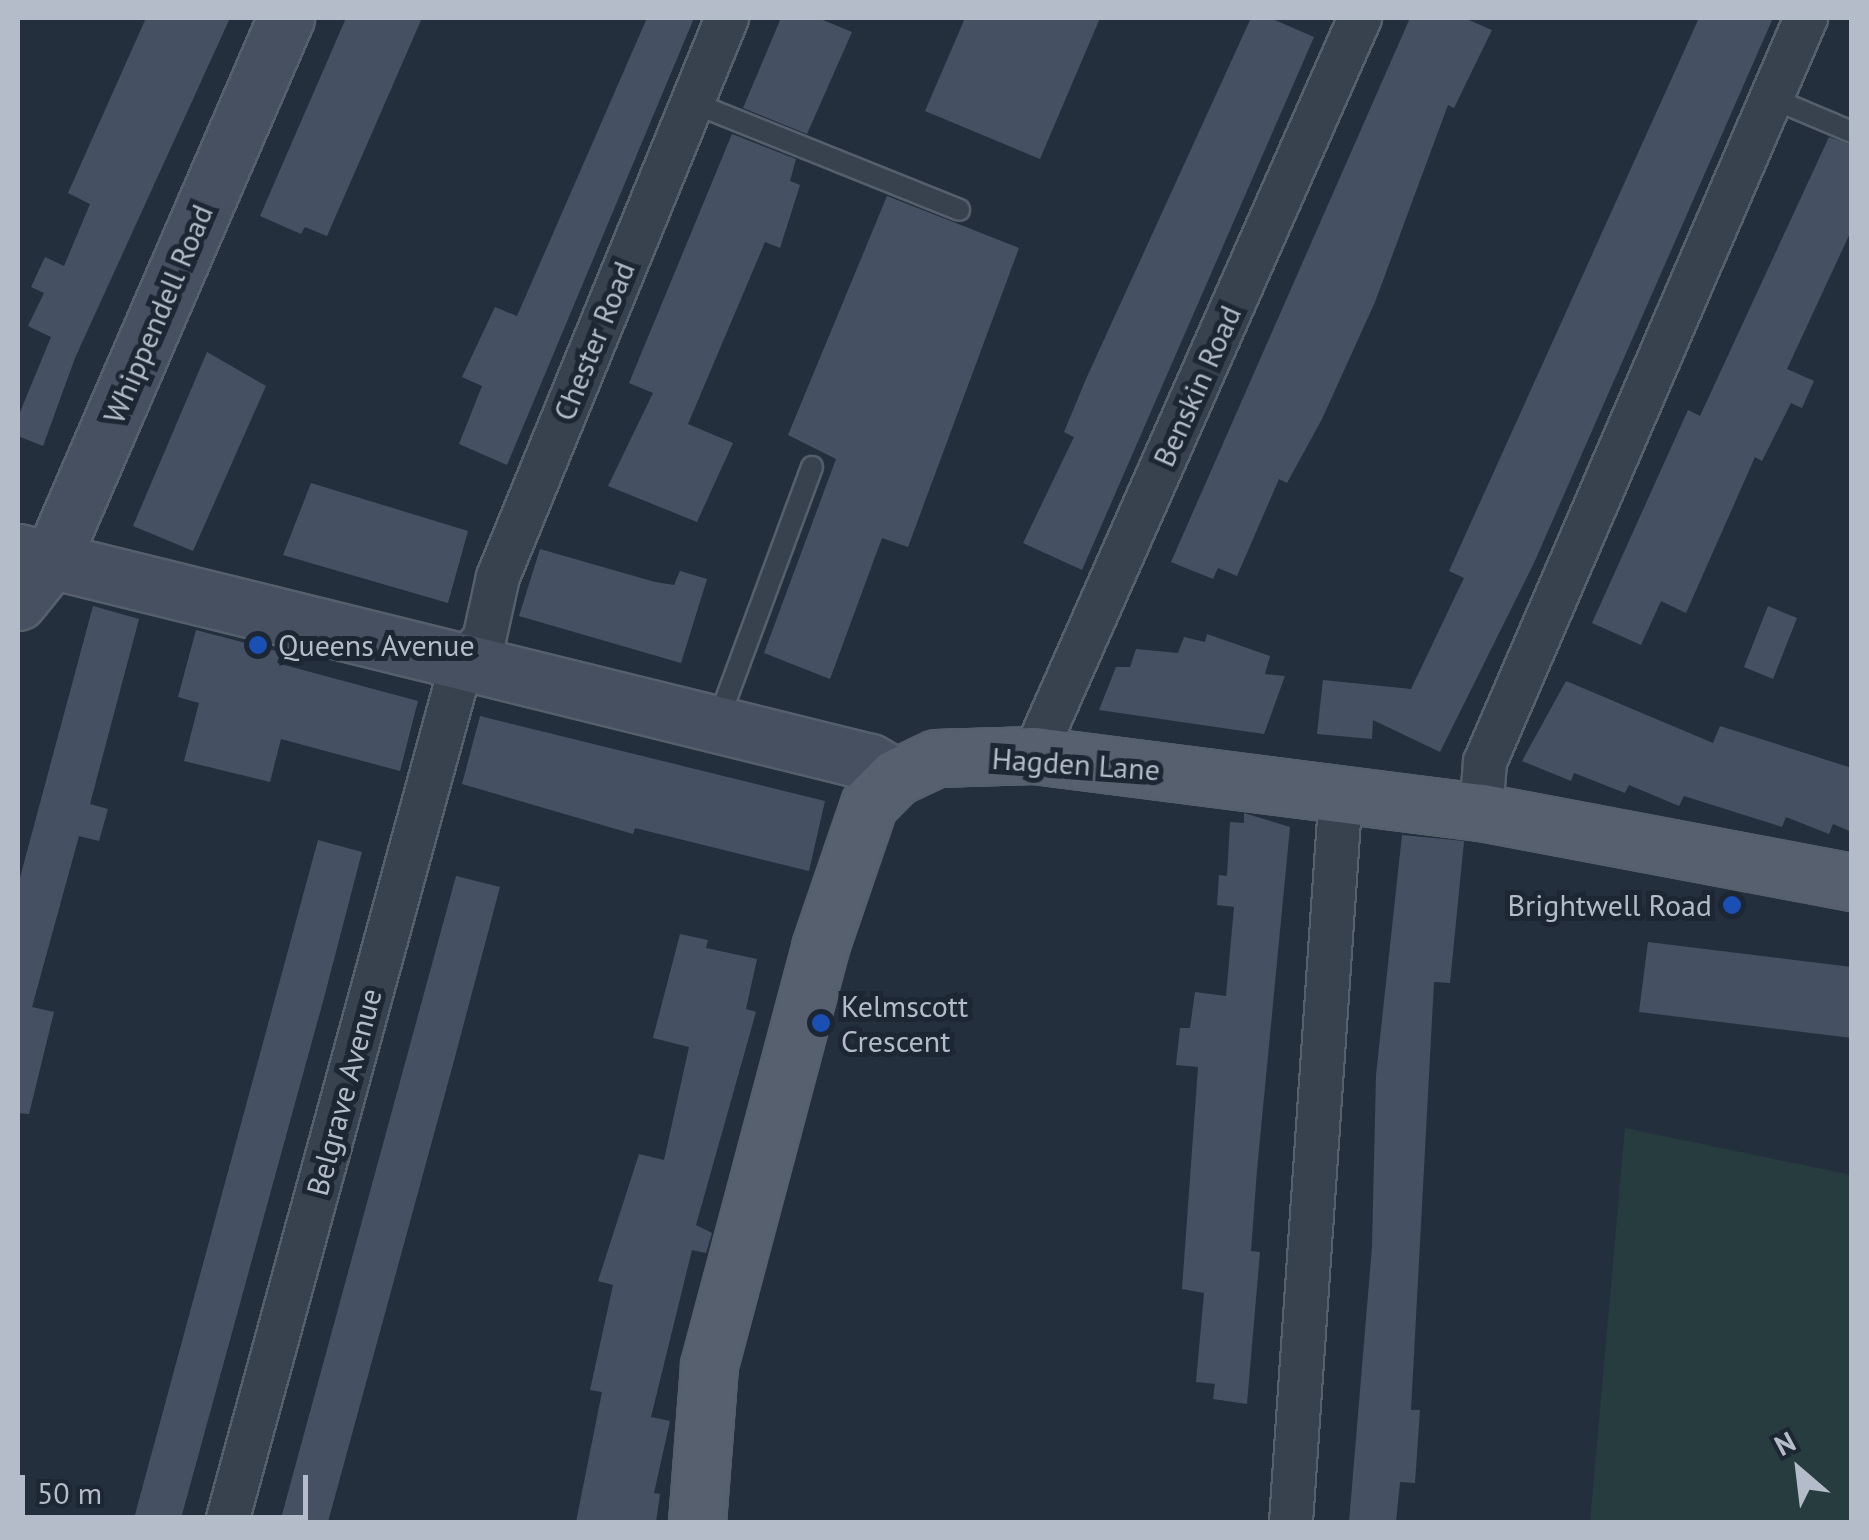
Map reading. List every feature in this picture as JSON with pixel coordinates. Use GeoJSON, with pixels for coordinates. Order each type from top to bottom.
{"type":"FeatureCollection","features":[{"type":"Feature","properties":{"kind":"main road","name":"Hagden Lane"},"geometry":{"type":"LineString","coordinates":[[697,1522],[710,1365],[820,947],[869,804],[896,777],[936,758],[1034,756],[1342,791],[1483,787],[1852,882]]}},
{"type":"Feature","properties":{"kind":"street","name":"Whippendell Road"},"geometry":{"type":"LineString","coordinates":[[29,572],[286,18]]}},
{"type":"Feature","properties":{"kind":"street","name":"Chester Road"},"geometry":{"type":"LineString","coordinates":[[462,662],[484,640],[498,577],[726,18]]}},
{"type":"Feature","properties":{"kind":"street","name":"Benskin Road"},"geometry":{"type":"LineString","coordinates":[[1034,756],[1360,18]]}},
{"type":"Feature","properties":{"kind":"street"},"geometry":{"type":"LineString","coordinates":[[1483,787],[1806,18]]}},
{"type":"Feature","properties":{"kind":"street"},"geometry":{"type":"LineString","coordinates":[[29,572],[462,662],[870,762],[896,777]]}},
{"type":"Feature","properties":{"kind":"street","name":"Belgrave Avenue"},"geometry":{"type":"LineString","coordinates":[[227,1522],[462,662]]}},
{"type":"Feature","properties":{"kind":"street"},"geometry":{"type":"LineString","coordinates":[[1292,1522],[1342,791]]}},
{"type":"Feature","properties":{"kind":"lane"},"geometry":{"type":"LineString","coordinates":[[1770,98],[1852,132]]}},
{"type":"Feature","properties":{"kind":"lane"},"geometry":{"type":"LineString","coordinates":[[691,102],[958,210]]}},
{"type":"Feature","properties":{"kind":"lane"},"geometry":{"type":"LineString","coordinates":[[718,723],[812,467]]}},
{"type":"Feature","properties":{"kind":"green space"},"geometry":{"type":"Polygon","coordinates":[[[1625,1128],[1851,1175],[1851,1522],[1590,1522],[1625,1128]]]}},
{"type":"Feature","properties":{"kind":"building"},"geometry":{"type":"Polygon","coordinates":[[[146,18],[230,18],[75,358],[43,446],[18,436],[18,417],[51,337],[28,326],[44,293],[31,287],[45,257],[64,266],[90,204],[68,193],[146,18]]]}},
{"type":"Feature","properties":{"kind":"building"},"geometry":{"type":"Polygon","coordinates":[[[346,18],[422,18],[327,236],[305,227],[301,234],[260,216],[346,18]]]}},
{"type":"Feature","properties":{"kind":"building"},"geometry":{"type":"Polygon","coordinates":[[[647,18],[694,18],[507,465],[459,444],[482,386],[462,377],[495,307],[517,316],[647,18]]]}},
{"type":"Feature","properties":{"kind":"building"},"geometry":{"type":"Polygon","coordinates":[[[781,18],[818,18],[852,32],[807,134],[743,108],[781,18]]]}},
{"type":"Feature","properties":{"kind":"building"},"geometry":{"type":"Polygon","coordinates":[[[965,18],[1100,18],[1040,159],[925,111],[965,18]]]}},
{"type":"Feature","properties":{"kind":"building"},"geometry":{"type":"Polygon","coordinates":[[[1251,18],[1270,18],[1314,37],[1082,570],[1023,543],[1074,437],[1064,432],[1086,379],[1251,18]]]}},
{"type":"Feature","properties":{"kind":"building"},"geometry":{"type":"Polygon","coordinates":[[[1410,18],[1464,18],[1492,30],[1454,108],[1448,105],[1375,302],[1322,419],[1287,483],[1279,479],[1237,576],[1218,568],[1213,579],[1171,562],[1410,18]]]}},
{"type":"Feature","properties":{"kind":"building"},"geometry":{"type":"Polygon","coordinates":[[[1699,18],[1773,18],[1534,563],[1440,752],[1373,720],[1372,739],[1317,734],[1323,680],[1411,689],[1464,578],[1449,571],[1699,18]]]}},
{"type":"Feature","properties":{"kind":"building"},"geometry":{"type":"Polygon","coordinates":[[[732,134],[796,159],[790,181],[800,185],[780,248],[765,242],[688,424],[733,443],[697,522],[608,486],[653,393],[629,383],[732,134]]]}},
{"type":"Feature","properties":{"kind":"building"},"geometry":{"type":"Polygon","coordinates":[[[1829,137],[1852,145],[1852,229],[1787,369],[1814,381],[1802,408],[1791,403],[1762,461],[1755,457],[1686,613],[1661,601],[1641,645],[1592,623],[1688,410],[1700,416],[1829,137]]]}},
{"type":"Feature","properties":{"kind":"building"},"geometry":{"type":"Polygon","coordinates":[[[887,196],[1019,248],[908,547],[882,538],[830,679],[764,653],[836,459],[788,435],[887,196]]]}},
{"type":"Feature","properties":{"kind":"building"},"geometry":{"type":"Polygon","coordinates":[[[207,352],[266,386],[193,551],[133,526],[207,352]]]}},
{"type":"Feature","properties":{"kind":"building"},"geometry":{"type":"Polygon","coordinates":[[[311,483],[468,531],[448,603],[283,555],[311,483]]]}},
{"type":"Feature","properties":{"kind":"building"},"geometry":{"type":"Polygon","coordinates":[[[540,549],[655,582],[674,585],[680,571],[707,579],[681,663],[519,616],[540,549]]]}},
{"type":"Feature","properties":{"kind":"building"},"geometry":{"type":"Polygon","coordinates":[[[93,606],[139,619],[90,804],[108,809],[99,841],[79,836],[32,1007],[54,1012],[29,1114],[18,1113],[18,885],[93,606]]]}},
{"type":"Feature","properties":{"kind":"building"},"geometry":{"type":"Polygon","coordinates":[[[1768,606],[1797,618],[1773,679],[1744,667],[1768,606]]]}},
{"type":"Feature","properties":{"kind":"building"},"geometry":{"type":"Polygon","coordinates":[[[196,630],[280,652],[277,663],[418,701],[400,771],[281,739],[270,782],[184,761],[199,703],[178,697],[196,630]]]}},
{"type":"Feature","properties":{"kind":"building"},"geometry":{"type":"Polygon","coordinates":[[[1207,634],[1270,656],[1265,674],[1285,676],[1264,734],[1099,710],[1116,667],[1130,667],[1136,649],[1178,653],[1184,637],[1205,642],[1207,634]]]}},
{"type":"Feature","properties":{"kind":"building"},"geometry":{"type":"Polygon","coordinates":[[[1566,681],[1713,743],[1720,726],[1852,768],[1852,832],[1833,824],[1829,834],[1786,817],[1782,827],[1684,796],[1679,806],[1629,785],[1625,793],[1574,773],[1571,781],[1522,761],[1566,681]]]}},
{"type":"Feature","properties":{"kind":"building"},"geometry":{"type":"Polygon","coordinates":[[[480,716],[825,801],[809,871],[635,828],[633,834],[462,784],[480,716]]]}},
{"type":"Feature","properties":{"kind":"building"},"geometry":{"type":"Polygon","coordinates":[[[1244,813],[1290,827],[1257,1170],[1251,1251],[1260,1252],[1247,1404],[1213,1399],[1215,1384],[1196,1382],[1204,1293],[1182,1289],[1198,1067],[1176,1065],[1180,1028],[1190,1028],[1195,992],[1226,996],[1234,907],[1217,905],[1219,875],[1227,876],[1230,822],[1244,823],[1244,813]]]}},
{"type":"Feature","properties":{"kind":"building"},"geometry":{"type":"Polygon","coordinates":[[[1402,835],[1464,841],[1450,983],[1434,982],[1411,1410],[1420,1410],[1415,1483],[1400,1482],[1396,1522],[1349,1522],[1372,1247],[1376,1075],[1402,835]]]}},
{"type":"Feature","properties":{"kind":"building"},"geometry":{"type":"Polygon","coordinates":[[[318,840],[362,852],[325,994],[180,1522],[133,1522],[318,840]]]}},
{"type":"Feature","properties":{"kind":"building"},"geometry":{"type":"Polygon","coordinates":[[[456,876],[500,887],[455,1057],[328,1522],[280,1522],[456,876]]]}},
{"type":"Feature","properties":{"kind":"building"},"geometry":{"type":"Polygon","coordinates":[[[680,934],[708,940],[706,948],[757,959],[746,1009],[756,1012],[696,1225],[712,1233],[706,1253],[692,1250],[651,1417],[670,1421],[654,1493],[660,1494],[656,1522],[576,1522],[602,1392],[590,1390],[613,1285],[598,1281],[639,1154],[664,1160],[689,1047],[653,1038],[680,934]]]}},
{"type":"Feature","properties":{"kind":"building"},"geometry":{"type":"Polygon","coordinates":[[[1648,942],[1852,967],[1852,1038],[1639,1012],[1648,942]]]}},
{"type":"Feature","properties":{"kind":"place","name":"Queens Avenue"},"geometry":{"type":"Point","coordinates":[258,645]}},
{"type":"Feature","properties":{"kind":"place","name":"Brightwell Road"},"geometry":{"type":"Point","coordinates":[1732,905]}},
{"type":"Feature","properties":{"kind":"place","name":"Kelmscott Crescent"},"geometry":{"type":"Point","coordinates":[821,1023]}}]}
